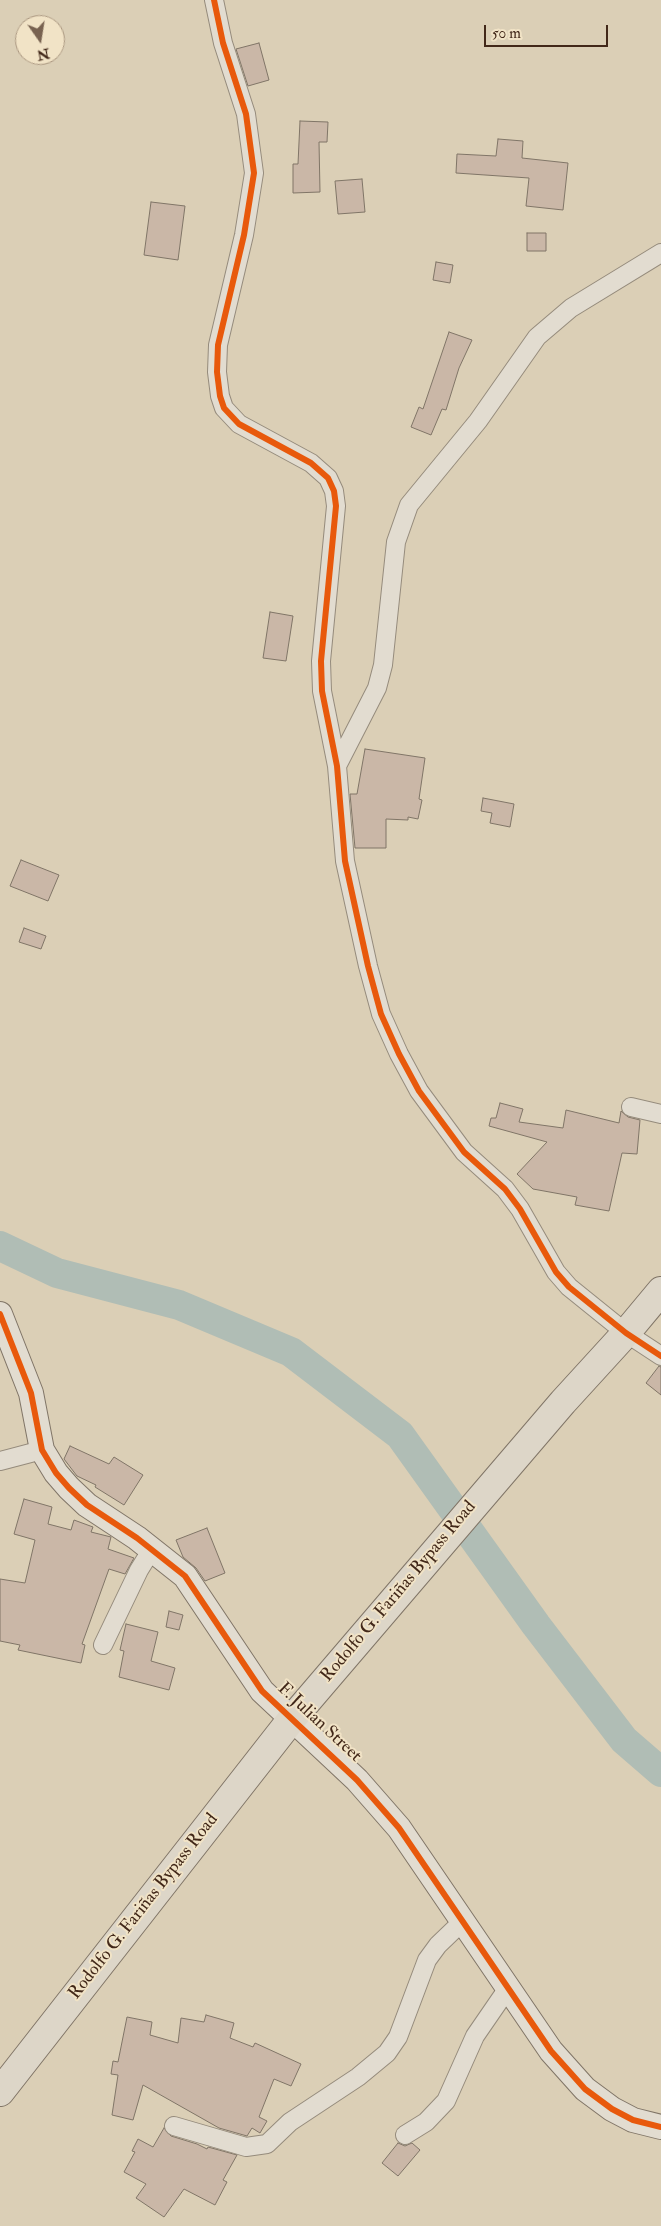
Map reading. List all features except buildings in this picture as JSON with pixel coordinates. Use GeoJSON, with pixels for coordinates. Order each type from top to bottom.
{"type":"FeatureCollection","features":[{"type":"Feature","properties":{"kind":"main road","name":"Rodolfo G. Fariñas Bypass Road"},"geometry":{"type":"LineString","coordinates":[[0,2092],[291,1720],[347,1652],[562,1402],[626,1333],[661,1291]]}},
{"type":"Feature","properties":{"kind":"street"},"geometry":{"type":"LineString","coordinates":[[214,0],[223,43],[246,114],[254,173],[244,235],[218,345],[217,372],[220,396],[224,408],[239,424],[311,463],[328,478],[334,491],[336,506],[333,553],[321,662],[322,691],[337,766],[345,861],[370,974],[382,1014],[399,1054],[419,1091],[464,1152],[505,1189],[520,1209],[556,1272],[569,1287],[626,1333],[661,1356]]}},
{"type":"Feature","properties":{"kind":"street"},"geometry":{"type":"LineString","coordinates":[[337,766],[377,688],[383,665],[396,542],[409,505],[478,421],[537,337],[571,308],[661,253]]}},
{"type":"Feature","properties":{"kind":"street"},"geometry":{"type":"LineString","coordinates":[[631,1107],[661,1114]]}},
{"type":"Feature","properties":{"kind":"street","name":"F. Julian Street"},"geometry":{"type":"LineString","coordinates":[[0,1314],[31,1394],[42,1450],[69,1488],[87,1505],[152,1549],[185,1576],[204,1601],[246,1669],[262,1691],[357,1780],[399,1828],[551,2051],[584,2089],[612,2109],[633,2120],[661,2127]]}},
{"type":"Feature","properties":{"kind":"street"},"geometry":{"type":"LineString","coordinates":[[0,1461],[42,1450]]}},
{"type":"Feature","properties":{"kind":"street"},"geometry":{"type":"LineString","coordinates":[[103,1645],[139,1570],[152,1549]]}},
{"type":"Feature","properties":{"kind":"street"},"geometry":{"type":"LineString","coordinates":[[174,2126],[246,2147],[267,2144],[290,2122],[358,2078],[387,2052],[398,2037],[427,1960],[438,1945],[463,1921]]}},
{"type":"Feature","properties":{"kind":"street"},"geometry":{"type":"LineString","coordinates":[[406,2135],[426,2122],[446,2101],[475,2036],[508,1988]]}},
{"type":"Feature","properties":{"kind":"waterway"},"geometry":{"type":"LineString","coordinates":[[0,1246],[57,1273],[179,1305],[291,1352],[400,1435],[536,1625],[624,1740],[661,1772]]}},
{"type":"Feature","properties":{"kind":"cycle path"},"geometry":{"type":"LineString","coordinates":[[214,0],[223,43],[246,114],[254,173],[244,235],[218,345],[217,372],[220,396],[224,408],[239,424],[311,463],[328,478],[334,491],[336,506],[321,661],[322,691],[337,766],[345,861],[368,966],[381,1014],[399,1054],[419,1091],[464,1152],[505,1189],[520,1209],[556,1272],[569,1287],[626,1333],[661,1356]]}},
{"type":"Feature","properties":{"kind":"cycle path"},"geometry":{"type":"LineString","coordinates":[[0,1314],[31,1393],[42,1450],[56,1473],[87,1505],[137,1538],[185,1576],[262,1691],[357,1780],[399,1828],[551,2051],[585,2089],[612,2109],[633,2120],[661,2127]]}}]}
